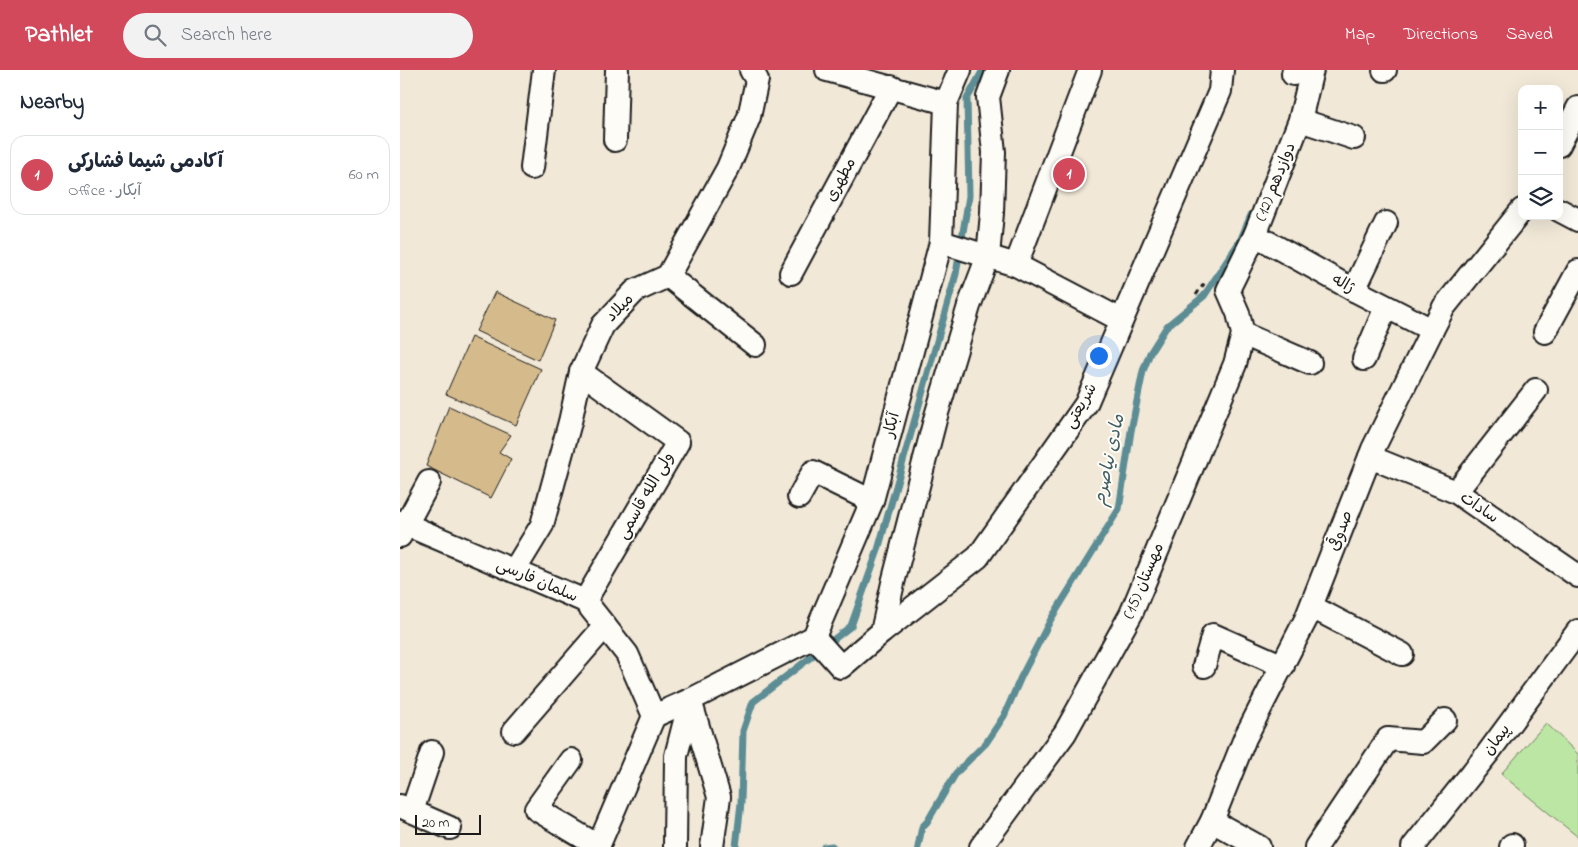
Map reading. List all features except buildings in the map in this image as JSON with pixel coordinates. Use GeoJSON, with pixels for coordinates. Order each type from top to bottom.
{"type":"FeatureCollection","features":[{"type":"Feature","properties":{"kind":"street"},"geometry":{"type":"LineString","coordinates":[[532,168],[544,70]]}},
{"type":"Feature","properties":{"kind":"street"},"geometry":{"type":"LineString","coordinates":[[615,140],[617,70]]}},
{"type":"Feature","properties":{"kind":"street"},"geometry":{"type":"LineString","coordinates":[[751,70],[758,80],[749,117],[728,168],[668,276],[755,345]]}},
{"type":"Feature","properties":{"kind":"street"},"geometry":{"type":"LineString","coordinates":[[827,70],[946,103]]}},
{"type":"Feature","properties":{"kind":"street","name":"آبکار"},"geometry":{"type":"LineString","coordinates":[[814,637],[872,502],[941,242],[946,103],[960,70]]}},
{"type":"Feature","properties":{"kind":"street"},"geometry":{"type":"LineString","coordinates":[[571,760],[536,810],[598,847],[654,716],[690,700],[814,637],[842,667],[882,632],[936,416],[969,306],[988,256],[992,213],[994,152],[988,97],[998,70]]}},
{"type":"Feature","properties":{"kind":"street"},"geometry":{"type":"LineString","coordinates":[[1016,265],[1090,70]]}},
{"type":"Feature","properties":{"kind":"street","name":"شریعتی"},"geometry":{"type":"LineString","coordinates":[[882,632],[978,558],[1086,404],[1220,91],[1222,70]]}},
{"type":"Feature","properties":{"kind":"street","name":"دوازدهم (12)"},"geometry":{"type":"LineString","coordinates":[[1228,290],[1255,235],[1300,120],[1300,71]]}},
{"type":"Feature","properties":{"kind":"street","name":"مطهری"},"geometry":{"type":"LineString","coordinates":[[791,273],[891,87]]}},
{"type":"Feature","properties":{"kind":"street"},"geometry":{"type":"LineString","coordinates":[[1563,137],[1578,108]]}},
{"type":"Feature","properties":{"kind":"street"},"geometry":{"type":"LineString","coordinates":[[1300,120],[1354,138]]}},
{"type":"Feature","properties":{"kind":"street"},"geometry":{"type":"LineString","coordinates":[[1563,212],[1578,220]]}},
{"type":"Feature","properties":{"kind":"street","name":"صدوقی"},"geometry":{"type":"LineString","coordinates":[[1198,847],[1212,822],[1245,738],[1312,607],[1370,457],[1432,330],[1444,307],[1518,215]]}},
{"type":"Feature","properties":{"kind":"street"},"geometry":{"type":"LineString","coordinates":[[1354,290],[1386,223]]}},
{"type":"Feature","properties":{"kind":"street","name":"ژاله"},"geometry":{"type":"LineString","coordinates":[[1255,235],[1354,290],[1432,330]]}},
{"type":"Feature","properties":{"kind":"street"},"geometry":{"type":"LineString","coordinates":[[941,242],[1016,265],[1121,320]]}},
{"type":"Feature","properties":{"kind":"street"},"geometry":{"type":"LineString","coordinates":[[1545,332],[1578,271]]}},
{"type":"Feature","properties":{"kind":"street","name":"میلاد"},"geometry":{"type":"LineString","coordinates":[[514,571],[542,525],[570,422],[581,372],[603,325],[635,291],[668,276]]}},
{"type":"Feature","properties":{"kind":"street","name":"مهستان (15)"},"geometry":{"type":"LineString","coordinates":[[982,847],[1065,733],[1131,614],[1235,364],[1243,334],[1238,313],[1228,290]]}},
{"type":"Feature","properties":{"kind":"street"},"geometry":{"type":"LineString","coordinates":[[1364,358],[1386,307]]}},
{"type":"Feature","properties":{"kind":"street"},"geometry":{"type":"LineString","coordinates":[[1243,334],[1310,363]]}},
{"type":"Feature","properties":{"kind":"street","name":"ولی الله قاسمی"},"geometry":{"type":"LineString","coordinates":[[581,372],[678,442],[584,601]]}},
{"type":"Feature","properties":{"kind":"street"},"geometry":{"type":"LineString","coordinates":[[1456,492],[1536,390]]}},
{"type":"Feature","properties":{"kind":"street","name":"سادات"},"geometry":{"type":"LineString","coordinates":[[1370,457],[1456,492],[1578,576]]}},
{"type":"Feature","properties":{"kind":"street"},"geometry":{"type":"LineString","coordinates":[[799,497],[813,472],[872,502]]}},
{"type":"Feature","properties":{"kind":"street"},"geometry":{"type":"LineString","coordinates":[[402,527],[429,482]]}},
{"type":"Feature","properties":{"kind":"street","name":"سلمان فارسی"},"geometry":{"type":"LineString","coordinates":[[402,527],[584,601],[627,654],[654,716]]}},
{"type":"Feature","properties":{"kind":"street"},"geometry":{"type":"LineString","coordinates":[[1312,607],[1402,654]]}},
{"type":"Feature","properties":{"kind":"street"},"geometry":{"type":"LineString","coordinates":[[514,731],[605,626]]}},
{"type":"Feature","properties":{"kind":"street","name":"پیمان"},"geometry":{"type":"LineString","coordinates":[[1414,847],[1488,753],[1578,631]]}},
{"type":"Feature","properties":{"kind":"street"},"geometry":{"type":"LineString","coordinates":[[1204,666],[1213,635],[1282,666]]}},
{"type":"Feature","properties":{"kind":"street"},"geometry":{"type":"LineString","coordinates":[[676,847],[676,756],[690,700]]}},
{"type":"Feature","properties":{"kind":"street"},"geometry":{"type":"LineString","coordinates":[[690,700],[719,797],[712,847]]}},
{"type":"Feature","properties":{"kind":"street"},"geometry":{"type":"LineString","coordinates":[[1316,847],[1388,739],[1423,742],[1445,720]]}},
{"type":"Feature","properties":{"kind":"street"},"geometry":{"type":"LineString","coordinates":[[432,752],[406,808],[450,828]]}},
{"type":"Feature","properties":{"kind":"street"},"geometry":{"type":"LineString","coordinates":[[1212,822],[1259,847]]}},
{"type":"Feature","properties":{"kind":"green space"},"geometry":{"type":"Polygon","coordinates":[[[1546,723],[1578,754],[1578,837],[1501,774],[1546,723]]]}},
{"type":"Feature","properties":{"kind":"waterway"},"geometry":{"type":"LineString","coordinates":[[736,847],[741,803],[743,731],[753,702],[851,626],[878,550],[956,274],[969,196],[967,99],[983,70]]}},
{"type":"Feature","properties":{"kind":"waterway","name":"مادی نیاصرم"},"geometry":{"type":"LineString","coordinates":[[918,847],[922,827],[927,822],[956,773],[986,743],[1004,716],[1021,677],[1051,619],[1119,509],[1131,431],[1143,371],[1150,353],[1167,326],[1204,296],[1240,241],[1251,215]]}},
{"type":"Feature","properties":{"kind":"waterway","name":"مادی نیاصرم"},"geometry":{"type":"LineString","coordinates":[[824,847],[833,847]]}},
{"type":"Feature","properties":{"kind":"place","name":"آکادمی شیما فشارکی"},"geometry":{"type":"Point","coordinates":[1069,174]}}]}
